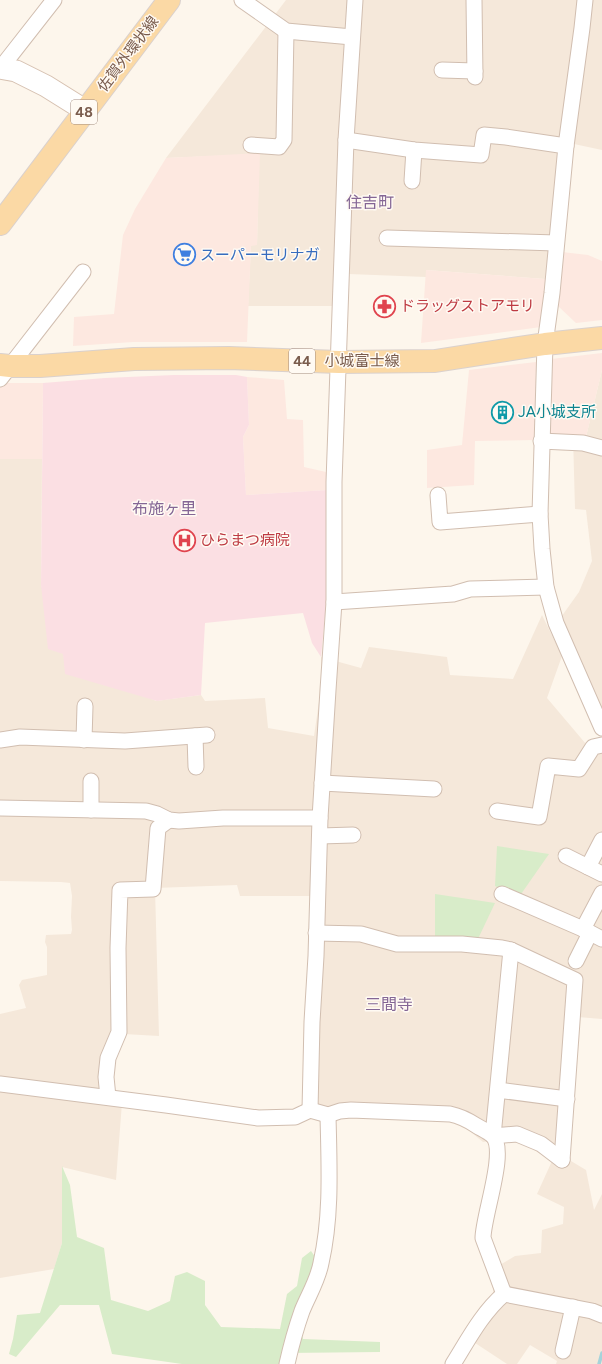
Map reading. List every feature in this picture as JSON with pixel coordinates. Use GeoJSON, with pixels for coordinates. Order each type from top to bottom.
{"type":"FeatureCollection","features":[{"type":"Feature","properties":{"kind":"main road","name":"佐賀外環状線"},"geometry":{"type":"LineString","coordinates":[[0,224],[169,0]]}},
{"type":"Feature","properties":{"kind":"main road","name":"小城富士線"},"geometry":{"type":"LineString","coordinates":[[3,370],[134,359],[229,358],[339,362],[435,361],[545,344],[602,338]]}},
{"type":"Feature","properties":{"kind":"street"},"geometry":{"type":"LineString","coordinates":[[54,0],[0,68],[16,71],[46,86],[86,111]]}},
{"type":"Feature","properties":{"kind":"street"},"geometry":{"type":"LineString","coordinates":[[242,0],[286,31],[352,37]]}},
{"type":"Feature","properties":{"kind":"street"},"geometry":{"type":"LineString","coordinates":[[310,1110],[320,818],[334,602],[334,482],[346,140],[355,0]]}},
{"type":"Feature","properties":{"kind":"street"},"geometry":{"type":"LineString","coordinates":[[442,70],[475,74],[474,0]]}},
{"type":"Feature","properties":{"kind":"street"},"geometry":{"type":"LineString","coordinates":[[585,0],[566,146],[545,344],[540,514],[546,587],[556,623],[602,728]]}},
{"type":"Feature","properties":{"kind":"street"},"geometry":{"type":"LineString","coordinates":[[251,145],[278,146],[284,140],[286,31]]}},
{"type":"Feature","properties":{"kind":"street"},"geometry":{"type":"LineString","coordinates":[[346,140],[414,150],[481,155],[484,135],[566,146]]}},
{"type":"Feature","properties":{"kind":"street"},"geometry":{"type":"LineString","coordinates":[[412,181],[414,150]]}},
{"type":"Feature","properties":{"kind":"street"},"geometry":{"type":"LineString","coordinates":[[387,238],[556,243]]}},
{"type":"Feature","properties":{"kind":"street"},"geometry":{"type":"LineString","coordinates":[[3,370],[83,272]]}},
{"type":"Feature","properties":{"kind":"street"},"geometry":{"type":"LineString","coordinates":[[541,441],[583,443],[602,448]]}},
{"type":"Feature","properties":{"kind":"street"},"geometry":{"type":"LineString","coordinates":[[438,495],[440,522],[540,514]]}},
{"type":"Feature","properties":{"kind":"street"},"geometry":{"type":"LineString","coordinates":[[334,602],[454,594],[470,589],[546,587]]}},
{"type":"Feature","properties":{"kind":"street"},"geometry":{"type":"LineString","coordinates":[[84,740],[85,706]]}},
{"type":"Feature","properties":{"kind":"street"},"geometry":{"type":"LineString","coordinates":[[0,740],[20,737],[126,741],[201,735],[196,767]]}},
{"type":"Feature","properties":{"kind":"street"},"geometry":{"type":"LineString","coordinates":[[497,811],[539,817],[548,766],[579,768],[593,747],[602,746]]}},
{"type":"Feature","properties":{"kind":"street"},"geometry":{"type":"LineString","coordinates":[[91,781],[91,810]]}},
{"type":"Feature","properties":{"kind":"street"},"geometry":{"type":"LineString","coordinates":[[322,783],[434,789]]}},
{"type":"Feature","properties":{"kind":"street"},"geometry":{"type":"LineString","coordinates":[[0,808],[146,811],[157,814],[169,820],[179,821],[223,818],[320,818]]}},
{"type":"Feature","properties":{"kind":"street"},"geometry":{"type":"LineString","coordinates":[[108,1097],[106,1077],[108,1058],[119,1032],[118,948],[120,890],[153,889],[158,828],[169,820]]}},
{"type":"Feature","properties":{"kind":"street"},"geometry":{"type":"LineString","coordinates":[[320,836],[353,835]]}},
{"type":"Feature","properties":{"kind":"street"},"geometry":{"type":"LineString","coordinates":[[588,867],[602,840]]}},
{"type":"Feature","properties":{"kind":"street"},"geometry":{"type":"LineString","coordinates":[[566,856],[602,874]]}},
{"type":"Feature","properties":{"kind":"street"},"geometry":{"type":"LineString","coordinates":[[576,961],[592,933],[602,893]]}},
{"type":"Feature","properties":{"kind":"street"},"geometry":{"type":"LineString","coordinates":[[502,894],[592,933]]}},
{"type":"Feature","properties":{"kind":"street"},"geometry":{"type":"LineString","coordinates":[[0,1084],[108,1097],[258,1118],[295,1117],[310,1110],[328,1115],[340,1111],[351,1110],[450,1114],[459,1116],[493,1136],[517,1134],[541,1144],[562,1160],[575,980],[511,950],[502,948],[462,944],[397,944],[361,934],[316,933]]}},
{"type":"Feature","properties":{"kind":"street"},"geometry":{"type":"LineString","coordinates":[[504,1294],[483,1238],[483,1231],[489,1210],[498,1154],[497,1144],[493,1136],[511,950]]}},
{"type":"Feature","properties":{"kind":"street"},"geometry":{"type":"LineString","coordinates":[[498,1090],[566,1099]]}},
{"type":"Feature","properties":{"kind":"street"},"geometry":{"type":"LineString","coordinates":[[287,1364],[302,1313],[321,1266],[326,1240],[329,1168],[328,1115]]}},
{"type":"Feature","properties":{"kind":"street"},"geometry":{"type":"LineString","coordinates":[[453,1364],[481,1320],[496,1300],[504,1294],[592,1311],[602,1315]]}},
{"type":"Feature","properties":{"kind":"street"},"geometry":{"type":"LineString","coordinates":[[563,1351],[573,1307]]}},
{"type":"Feature","properties":{"kind":"shaded area"},"geometry":{"type":"Polygon","coordinates":[[[286,0],[602,0],[602,150],[560,141],[545,279],[426,270],[426,277],[349,274],[348,306],[248,306],[251,245],[257,245],[259,154],[166,158],[286,0]]]}},
{"type":"Feature","properties":{"kind":"shaded area","name":"スーパーモリナガ"},"geometry":{"type":"Polygon","coordinates":[[[260,153],[257,245],[251,246],[247,342],[133,342],[73,346],[74,317],[114,314],[123,235],[135,209],[166,158],[260,153]]]}},
{"type":"Feature","properties":{"kind":"shaded area"},"geometry":{"type":"Polygon","coordinates":[[[562,252],[588,255],[602,261],[602,320],[576,323],[557,305],[562,252]]]}},
{"type":"Feature","properties":{"kind":"shaded area"},"geometry":{"type":"Polygon","coordinates":[[[426,270],[545,279],[541,327],[421,343],[426,270]]]}},
{"type":"Feature","properties":{"kind":"shaded area"},"geometry":{"type":"Polygon","coordinates":[[[602,353],[602,370],[586,437],[548,435],[551,359],[602,353]]]}},
{"type":"Feature","properties":{"kind":"shaded area"},"geometry":{"type":"Polygon","coordinates":[[[536,362],[535,440],[475,441],[474,485],[427,488],[427,450],[462,445],[469,370],[536,362]]]}},
{"type":"Feature","properties":{"kind":"shaded area"},"geometry":{"type":"Polygon","coordinates":[[[602,370],[602,722],[559,620],[579,592],[592,561],[586,510],[575,509],[573,436],[586,437],[602,370]]]}},
{"type":"Feature","properties":{"kind":"shaded area","name":"ひらまつ病院"},"geometry":{"type":"Polygon","coordinates":[[[174,375],[236,375],[247,377],[249,425],[243,437],[246,495],[327,490],[326,605],[321,657],[312,643],[303,613],[205,623],[201,695],[157,701],[65,674],[63,654],[48,649],[41,585],[43,383],[105,378],[174,375]]]}},
{"type":"Feature","properties":{"kind":"shaded area"},"geometry":{"type":"Polygon","coordinates":[[[247,377],[284,380],[287,419],[303,420],[304,467],[326,472],[327,490],[246,495],[243,437],[249,425],[247,377]]]}},
{"type":"Feature","properties":{"kind":"shaded area"},"geometry":{"type":"Polygon","coordinates":[[[0,382],[43,383],[42,459],[0,459],[0,382]]]}},
{"type":"Feature","properties":{"kind":"shaded area"},"geometry":{"type":"Polygon","coordinates":[[[0,459],[42,459],[41,585],[63,654],[156,701],[201,695],[205,701],[265,698],[268,728],[314,736],[322,681],[321,657],[361,668],[369,647],[447,657],[450,675],[513,679],[542,615],[562,656],[547,698],[586,744],[602,740],[602,1019],[578,1017],[566,1158],[586,1170],[594,1210],[602,1194],[602,1364],[556,1364],[557,1361],[530,1345],[517,1364],[507,1364],[466,1337],[493,1301],[493,1289],[488,1272],[515,1256],[541,1253],[542,1230],[563,1224],[564,1207],[537,1194],[552,1161],[516,1139],[483,1142],[455,1119],[412,1120],[396,1114],[309,1115],[311,896],[240,896],[237,885],[155,888],[159,1036],[124,1034],[110,1056],[111,1090],[122,1103],[116,1180],[62,1167],[62,1243],[54,1269],[0,1278],[0,1014],[26,1008],[19,985],[22,980],[47,975],[46,935],[71,934],[72,896],[70,883],[0,881],[0,459]]]}},
{"type":"Feature","properties":{"kind":"green space"},"geometry":{"type":"Polygon","coordinates":[[[497,846],[549,854],[519,897],[495,886],[497,846]]]}},
{"type":"Feature","properties":{"kind":"green space"},"geometry":{"type":"Polygon","coordinates":[[[435,894],[495,903],[477,941],[435,938],[435,894]]]}},
{"type":"Feature","properties":{"kind":"green space"},"geometry":{"type":"Polygon","coordinates":[[[62,1166],[70,1185],[77,1237],[104,1248],[111,1300],[148,1311],[170,1301],[175,1276],[187,1272],[205,1281],[205,1305],[221,1327],[280,1329],[287,1294],[297,1286],[302,1258],[311,1251],[318,1261],[297,1312],[303,1339],[380,1342],[380,1352],[286,1353],[283,1364],[182,1364],[112,1354],[99,1305],[60,1305],[16,1357],[9,1354],[17,1315],[40,1313],[62,1243],[62,1166]]]}},
{"type":"Feature","properties":{"kind":"waterway"},"geometry":{"type":"LineString","coordinates":[[599,1364],[602,1353]]}},
{"type":"Feature","properties":{"kind":"place","name":"スーパーモリナガ"},"geometry":{"type":"Point","coordinates":[185,255]}},
{"type":"Feature","properties":{"kind":"place","name":"ドラッグストアモリ"},"geometry":{"type":"Point","coordinates":[385,306]}},
{"type":"Feature","properties":{"kind":"place","name":"JA小城支所"},"geometry":{"type":"Point","coordinates":[502,412]}},
{"type":"Feature","properties":{"kind":"place","name":"ひらまつ病院"},"geometry":{"type":"Point","coordinates":[184,540]}},
{"type":"Feature","properties":{"kind":"district","name":"住吉町"},"geometry":{"type":"Point","coordinates":[370,202]}},
{"type":"Feature","properties":{"kind":"district","name":"布施ヶ里"},"geometry":{"type":"Point","coordinates":[164,508]}},
{"type":"Feature","properties":{"kind":"district","name":"三間寺"},"geometry":{"type":"Point","coordinates":[389,1004]}}]}
